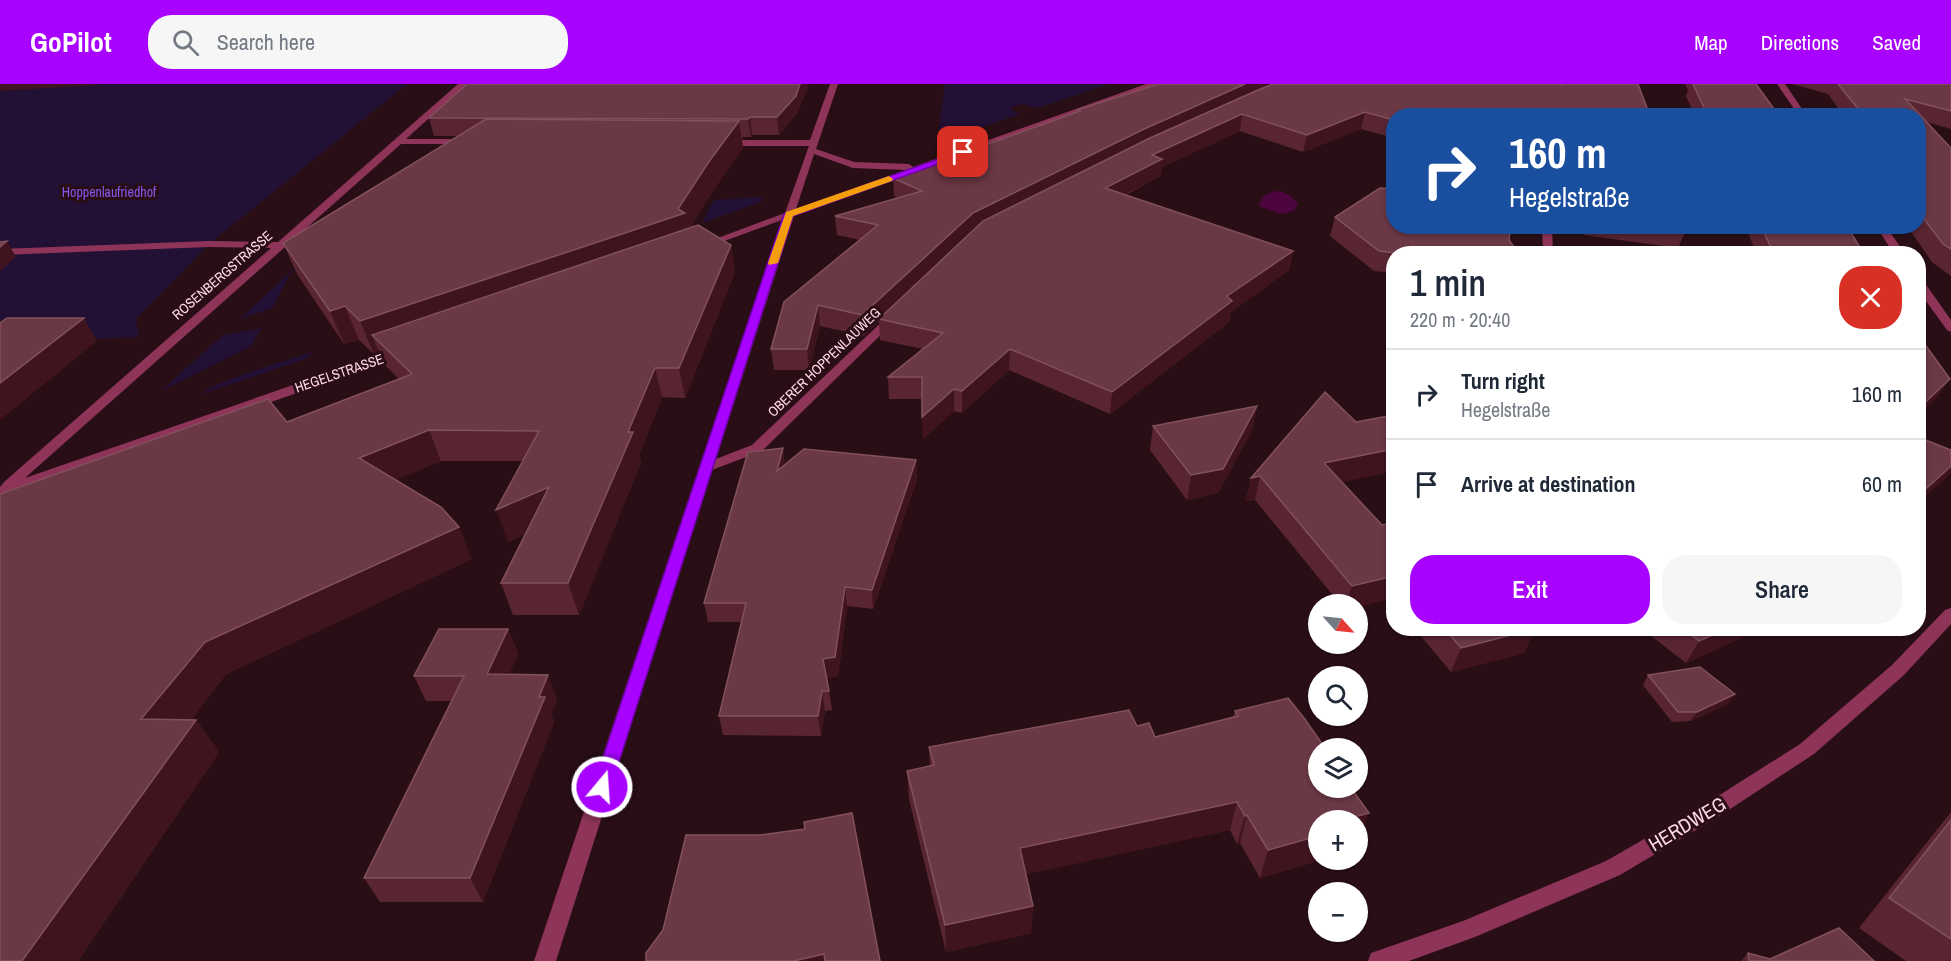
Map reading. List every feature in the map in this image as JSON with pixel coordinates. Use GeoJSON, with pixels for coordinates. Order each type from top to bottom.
{"type":"FeatureCollection","features":[{"type":"Feature","properties":{"kind":"street","name":"ROSENBERGSTRASSE"},"geometry":{"type":"LineString","coordinates":[[1,491],[463,84]]}},
{"type":"Feature","properties":{"kind":"street"},"geometry":{"type":"LineString","coordinates":[[546,961],[811,146],[834,84]]}},
{"type":"Feature","properties":{"kind":"street"},"geometry":{"type":"LineString","coordinates":[[696,248],[1153,84]]}},
{"type":"Feature","properties":{"kind":"street"},"geometry":{"type":"LineString","coordinates":[[1781,84],[1798,108]]}},
{"type":"Feature","properties":{"kind":"street"},"geometry":{"type":"LineString","coordinates":[[398,141],[483,142]]}},
{"type":"Feature","properties":{"kind":"street"},"geometry":{"type":"LineString","coordinates":[[709,143],[811,146],[853,165],[921,168]]}},
{"type":"Feature","properties":{"kind":"street"},"geometry":{"type":"LineString","coordinates":[[0,252],[209,244],[279,245]]}},
{"type":"Feature","properties":{"kind":"street"},"geometry":{"type":"LineString","coordinates":[[1926,292],[1951,328]]}},
{"type":"Feature","properties":{"kind":"street","name":"OBERER HOPPENLAUWEG"},"geometry":{"type":"LineString","coordinates":[[706,468],[757,448],[903,308]]}},
{"type":"Feature","properties":{"kind":"street","name":"HEGELSTRASSE"},"geometry":{"type":"LineString","coordinates":[[1,491],[417,346]]}},
{"type":"Feature","properties":{"kind":"street","name":"HERDWEG"},"geometry":{"type":"LineString","coordinates":[[1378,961],[1467,930],[1613,868],[1714,809],[1807,749],[1898,670],[1951,614]]}},
{"type":"Feature","properties":{"kind":"green space","name":"Hoppenlaufriedhof"},"geometry":{"type":"Polygon","coordinates":[[[38,84],[407,84],[209,244],[136,319],[139,337],[0,342],[0,91],[32,89],[38,84]]]}},
{"type":"Feature","properties":{"kind":"green space"},"geometry":{"type":"Polygon","coordinates":[[[945,84],[1109,84],[1038,108],[1022,104],[1009,108],[1020,114],[937,142],[945,84]]]}},
{"type":"Feature","properties":{"kind":"green space"},"geometry":{"type":"Polygon","coordinates":[[[763,197],[758,203],[702,223],[714,200],[763,197]]]}},
{"type":"Feature","properties":{"kind":"green space"},"geometry":{"type":"Polygon","coordinates":[[[363,204],[376,204],[290,274],[272,308],[240,319],[363,204]]]}},
{"type":"Feature","properties":{"kind":"green space"},"geometry":{"type":"Polygon","coordinates":[[[262,328],[251,346],[161,391],[223,335],[262,328]]]}},
{"type":"Feature","properties":{"kind":"green space"},"geometry":{"type":"Polygon","coordinates":[[[312,352],[308,358],[202,394],[235,377],[312,352]]]}},
{"type":"Feature","properties":{"kind":"shaded area"},"geometry":{"type":"Polygon","coordinates":[[[1279,191],[1290,196],[1298,204],[1294,211],[1280,214],[1259,206],[1266,195],[1279,191]]]}},
{"type":"Feature","properties":{"kind":"building"},"geometry":{"type":"Polygon","coordinates":[[[467,84],[800,84],[796,96],[777,117],[750,117],[748,119],[429,118],[467,84]]]}},
{"type":"Feature","properties":{"kind":"building"},"geometry":{"type":"Polygon","coordinates":[[[1159,84],[1245,84],[1142,130],[973,213],[862,315],[818,305],[807,349],[771,349],[784,302],[878,225],[835,216],[922,191],[893,178],[1080,111],[1077,110],[1159,84]]]}},
{"type":"Feature","properties":{"kind":"building"},"geometry":{"type":"Polygon","coordinates":[[[1273,84],[1638,84],[1647,108],[1386,108],[1386,118],[1365,112],[1307,135],[1242,114],[1152,155],[1162,159],[1105,188],[1293,251],[1227,296],[1232,301],[1112,392],[1010,349],[962,391],[954,389],[922,417],[922,377],[888,377],[943,333],[879,319],[983,221],[1150,138],[1273,84]]]}},
{"type":"Feature","properties":{"kind":"building"},"geometry":{"type":"Polygon","coordinates":[[[1693,84],[1756,84],[1773,108],[1704,108],[1693,84]]]}},
{"type":"Feature","properties":{"kind":"building"},"geometry":{"type":"Polygon","coordinates":[[[1838,84],[1951,84],[1951,111],[1905,99],[1913,108],[1858,108],[1838,84]]]}},
{"type":"Feature","properties":{"kind":"building"},"geometry":{"type":"Polygon","coordinates":[[[486,119],[739,121],[678,209],[685,213],[360,321],[345,306],[330,311],[283,243],[486,119]]]}},
{"type":"Feature","properties":{"kind":"building"},"geometry":{"type":"Polygon","coordinates":[[[1926,121],[1951,148],[1951,249],[1943,244],[1926,222],[1926,121]]]}},
{"type":"Feature","properties":{"kind":"building"},"geometry":{"type":"Polygon","coordinates":[[[1380,188],[1386,188],[1386,234],[1510,234],[1509,240],[1513,246],[1386,246],[1386,252],[1379,251],[1335,217],[1380,188]]]}},
{"type":"Feature","properties":{"kind":"building"},"geometry":{"type":"Polygon","coordinates":[[[698,225],[731,245],[679,368],[655,368],[628,432],[633,432],[568,583],[501,583],[549,487],[496,510],[539,431],[429,430],[359,458],[441,507],[459,527],[205,642],[141,719],[196,720],[22,961],[0,961],[0,494],[268,399],[287,422],[412,374],[372,335],[698,225]]]}},
{"type":"Feature","properties":{"kind":"building"},"geometry":{"type":"Polygon","coordinates":[[[1765,234],[1852,234],[1859,246],[1770,246],[1765,234]]]}},
{"type":"Feature","properties":{"kind":"building"},"geometry":{"type":"Polygon","coordinates":[[[7,318],[84,318],[0,383],[0,323],[7,318]]]}},
{"type":"Feature","properties":{"kind":"building"},"geometry":{"type":"Polygon","coordinates":[[[1926,346],[1950,379],[1926,402],[1926,346]]]}},
{"type":"Feature","properties":{"kind":"building"},"geometry":{"type":"Polygon","coordinates":[[[1325,392],[1356,422],[1386,416],[1386,451],[1324,463],[1382,525],[1386,524],[1386,578],[1352,586],[1260,476],[1251,478],[1325,392]]]}},
{"type":"Feature","properties":{"kind":"building"},"geometry":{"type":"Polygon","coordinates":[[[1257,406],[1223,469],[1191,475],[1153,426],[1257,406]]]}},
{"type":"Feature","properties":{"kind":"building"},"geometry":{"type":"Polygon","coordinates":[[[1926,440],[1951,450],[1951,466],[1926,489],[1926,440]]]}},
{"type":"Feature","properties":{"kind":"building"},"geometry":{"type":"Polygon","coordinates":[[[783,448],[777,471],[804,449],[916,460],[872,590],[845,587],[835,657],[823,659],[829,691],[822,691],[818,716],[719,716],[746,603],[704,603],[748,452],[783,448]]]}},
{"type":"Feature","properties":{"kind":"building"},"geometry":{"type":"Polygon","coordinates":[[[439,629],[508,629],[487,674],[548,675],[539,697],[545,697],[470,878],[364,878],[464,676],[414,676],[439,629]]]}},
{"type":"Feature","properties":{"kind":"building"},"geometry":{"type":"Polygon","coordinates":[[[1451,636],[1508,636],[1461,648],[1451,636]]]}},
{"type":"Feature","properties":{"kind":"building"},"geometry":{"type":"Polygon","coordinates":[[[1692,636],[1711,636],[1699,641],[1692,636]]]}},
{"type":"Feature","properties":{"kind":"building"},"geometry":{"type":"Polygon","coordinates":[[[1700,667],[1735,694],[1697,712],[1678,712],[1648,675],[1700,667]]]}},
{"type":"Feature","properties":{"kind":"building"},"geometry":{"type":"Polygon","coordinates":[[[1288,698],[1318,738],[1308,738],[1308,798],[1358,798],[1367,810],[1308,810],[1308,839],[1268,850],[1237,802],[1020,848],[1033,906],[945,925],[907,771],[934,765],[929,747],[1129,710],[1137,726],[1149,723],[1155,737],[1238,716],[1235,711],[1288,698]]]}},
{"type":"Feature","properties":{"kind":"building"},"geometry":{"type":"Polygon","coordinates":[[[852,813],[880,961],[825,961],[824,954],[794,961],[646,961],[646,953],[663,930],[686,835],[760,835],[805,829],[804,822],[852,813]]]}},
{"type":"Feature","properties":{"kind":"building"},"geometry":{"type":"Polygon","coordinates":[[[1951,820],[1951,939],[1889,898],[1951,820]]]}},
{"type":"Feature","properties":{"kind":"building"},"geometry":{"type":"Polygon","coordinates":[[[1839,928],[1874,961],[1749,961],[1748,953],[1770,959],[1839,928]]]}},
{"type":"Feature","properties":{"kind":"slow traffic"},"geometry":{"type":"LineString","coordinates":[[773,263],[789,214],[889,179]]}},
{"type":"Feature","properties":{"kind":"route"},"geometry":{"type":"LineString","coordinates":[[602,787],[789,214],[963,152]]}}]}
